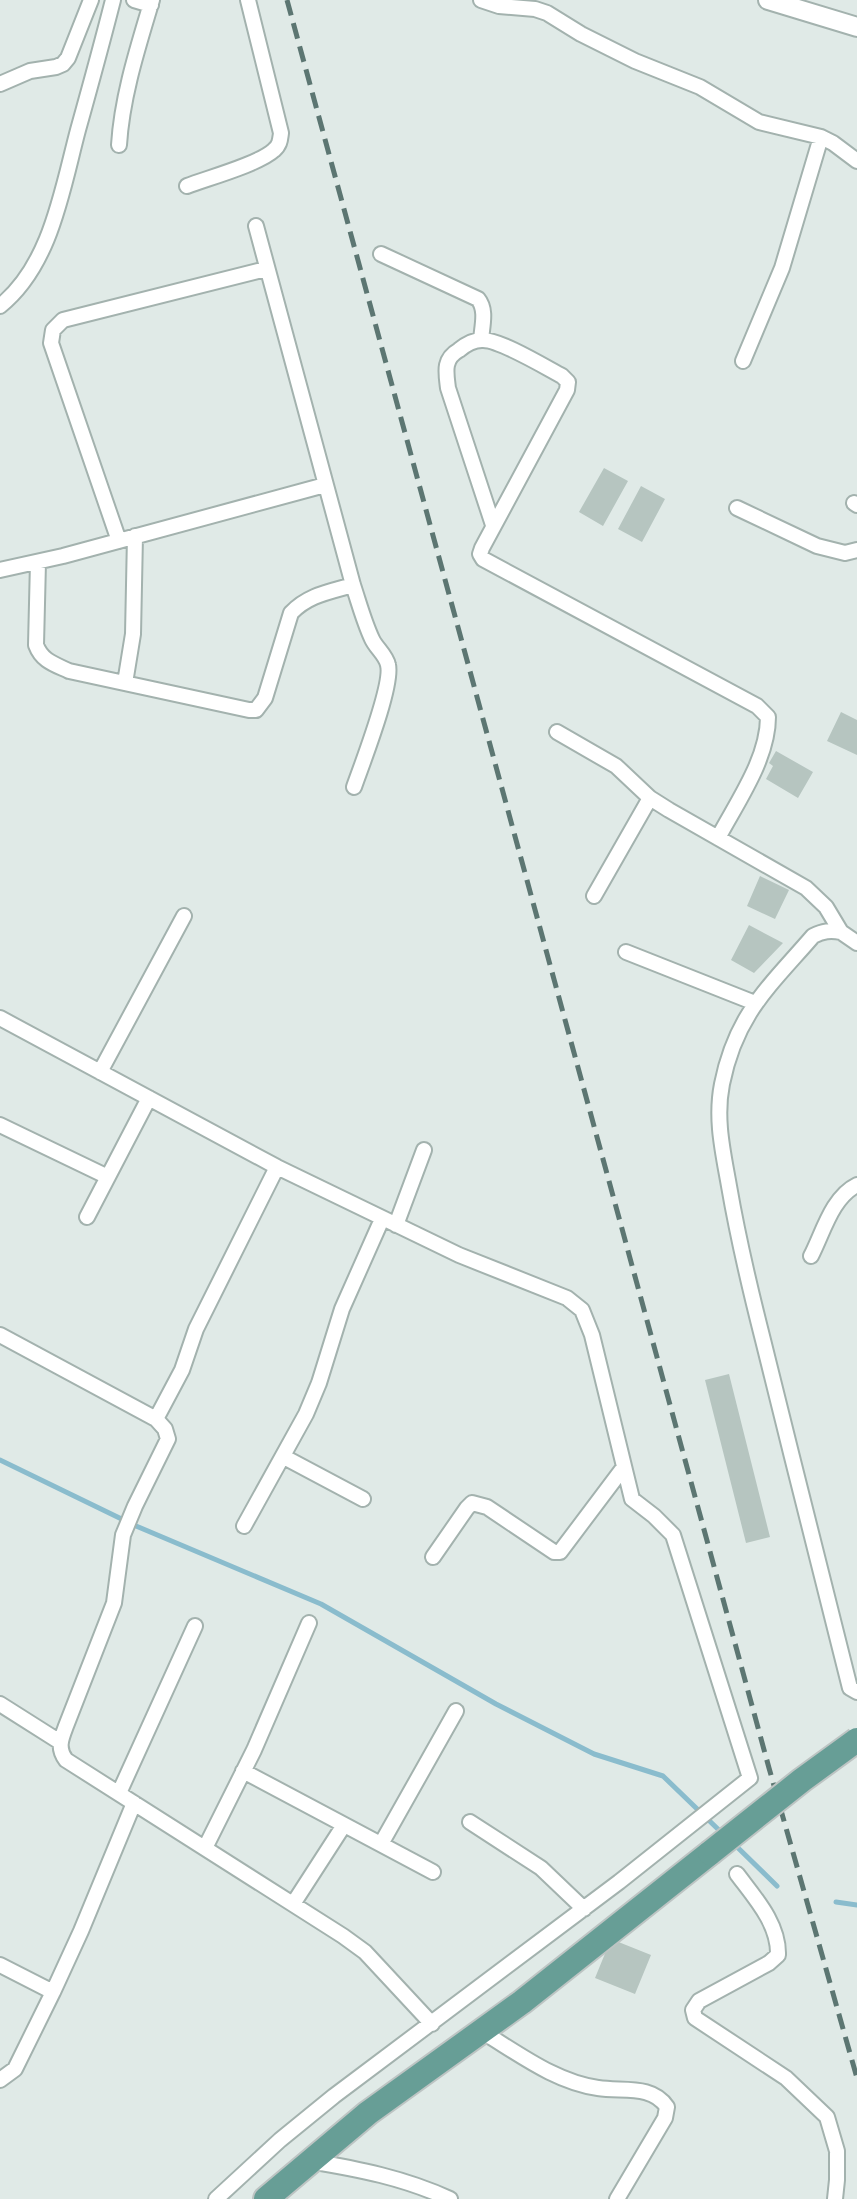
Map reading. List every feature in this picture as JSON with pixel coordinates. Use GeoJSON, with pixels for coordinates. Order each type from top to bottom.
{"type":"FeatureCollection","features":[{"type":"Feature","properties":{"kind":"main road"},"geometry":{"type":"LineString","coordinates":[[266,2199],[368,2113],[563,1971],[802,1780],[857,1740]]}},
{"type":"Feature","properties":{"kind":"street"},"geometry":{"type":"LineString","coordinates":[[0,84],[30,71],[63,64],[91,0]]}},
{"type":"Feature","properties":{"kind":"street"},"geometry":{"type":"LineString","coordinates":[[0,306],[12,297],[31,272],[54,218],[113,0]]}},
{"type":"Feature","properties":{"kind":"street"},"geometry":{"type":"LineString","coordinates":[[119,145],[130,81],[151,2],[134,0]]}},
{"type":"Feature","properties":{"kind":"street"},"geometry":{"type":"LineString","coordinates":[[187,186],[262,158],[280,144],[281,133],[248,0]]}},
{"type":"Feature","properties":{"kind":"street"},"geometry":{"type":"LineString","coordinates":[[481,0],[499,6],[547,13],[635,61],[700,87],[759,122],[821,137],[857,161]]}},
{"type":"Feature","properties":{"kind":"street"},"geometry":{"type":"LineString","coordinates":[[768,0],[857,27]]}},
{"type":"Feature","properties":{"kind":"street"},"geometry":{"type":"LineString","coordinates":[[743,361],[782,268],[821,137]]}},
{"type":"Feature","properties":{"kind":"street"},"geometry":{"type":"LineString","coordinates":[[256,226],[353,585],[370,635],[389,670],[354,787]]}},
{"type":"Feature","properties":{"kind":"street"},"geometry":{"type":"LineString","coordinates":[[381,254],[478,299],[483,305],[481,340]]}},
{"type":"Feature","properties":{"kind":"street"},"geometry":{"type":"LineString","coordinates":[[119,541],[51,343],[53,330],[63,320],[266,269]]}},
{"type":"Feature","properties":{"kind":"street"},"geometry":{"type":"LineString","coordinates":[[493,525],[448,388],[446,373],[452,354],[481,340],[503,345],[568,382],[567,390],[493,525],[480,554],[483,559],[757,706],[768,717],[768,734],[763,752],[718,838]]}},
{"type":"Feature","properties":{"kind":"street"},"geometry":{"type":"LineString","coordinates":[[0,570],[325,485]]}},
{"type":"Feature","properties":{"kind":"street"},"geometry":{"type":"LineString","coordinates":[[737,508],[817,546],[845,553],[857,550]]}},
{"type":"Feature","properties":{"kind":"street"},"geometry":{"type":"LineString","coordinates":[[125,683],[133,634],[135,536]]}},
{"type":"Feature","properties":{"kind":"street"},"geometry":{"type":"LineString","coordinates":[[38,562],[36,645],[46,660],[69,671],[249,710],[256,710],[265,698],[291,613],[311,597],[353,585]]}},
{"type":"Feature","properties":{"kind":"street"},"geometry":{"type":"LineString","coordinates":[[557,732],[616,766],[650,798],[816,896],[841,932],[857,943]]}},
{"type":"Feature","properties":{"kind":"street"},"geometry":{"type":"LineString","coordinates":[[594,896],[650,798]]}},
{"type":"Feature","properties":{"kind":"street"},"geometry":{"type":"LineString","coordinates":[[100,1072],[184,916]]}},
{"type":"Feature","properties":{"kind":"street"},"geometry":{"type":"LineString","coordinates":[[841,932],[821,932],[813,936],[755,1003],[735,1039],[726,1069],[719,1130],[744,1265],[850,1688],[857,1692]]}},
{"type":"Feature","properties":{"kind":"street"},"geometry":{"type":"LineString","coordinates":[[626,952],[755,1003]]}},
{"type":"Feature","properties":{"kind":"street"},"geometry":{"type":"LineString","coordinates":[[0,1018],[277,1167],[459,1255],[567,1298],[582,1310],[592,1335],[632,1499],[673,1535],[750,1778],[584,1909],[334,2096],[216,2199]]}},
{"type":"Feature","properties":{"kind":"street"},"geometry":{"type":"LineString","coordinates":[[87,1217],[149,1098]]}},
{"type":"Feature","properties":{"kind":"street"},"geometry":{"type":"LineString","coordinates":[[0,1125],[108,1177]]}},
{"type":"Feature","properties":{"kind":"street"},"geometry":{"type":"LineString","coordinates":[[244,1526],[306,1414],[342,1309],[424,1150]]}},
{"type":"Feature","properties":{"kind":"street"},"geometry":{"type":"LineString","coordinates":[[156,1419],[182,1370],[196,1329],[277,1167]]}},
{"type":"Feature","properties":{"kind":"street"},"geometry":{"type":"LineString","coordinates":[[811,1256],[842,1196],[857,1185]]}},
{"type":"Feature","properties":{"kind":"street"},"geometry":{"type":"LineString","coordinates":[[0,1335],[156,1419],[165,1429],[168,1439],[123,1535],[114,1603],[60,1742],[60,1753],[66,1760],[365,1952],[432,2024]]}},
{"type":"Feature","properties":{"kind":"street"},"geometry":{"type":"LineString","coordinates":[[284,1457],[363,1499]]}},
{"type":"Feature","properties":{"kind":"street"},"geometry":{"type":"LineString","coordinates":[[433,1557],[472,1503],[487,1507],[554,1552],[560,1552],[624,1467]]}},
{"type":"Feature","properties":{"kind":"street"},"geometry":{"type":"LineString","coordinates":[[205,1848],[309,1623]]}},
{"type":"Feature","properties":{"kind":"street"},"geometry":{"type":"LineString","coordinates":[[119,1793],[195,1626]]}},
{"type":"Feature","properties":{"kind":"street"},"geometry":{"type":"LineString","coordinates":[[0,1704],[60,1742]]}},
{"type":"Feature","properties":{"kind":"street"},"geometry":{"type":"LineString","coordinates":[[381,1844],[456,1711]]}},
{"type":"Feature","properties":{"kind":"street"},"geometry":{"type":"LineString","coordinates":[[243,1771],[433,1872]]}},
{"type":"Feature","properties":{"kind":"street"},"geometry":{"type":"LineString","coordinates":[[0,2080],[15,2069],[53,1992],[134,1803]]}},
{"type":"Feature","properties":{"kind":"street"},"geometry":{"type":"LineString","coordinates":[[470,1822],[541,1868],[584,1909]]}},
{"type":"Feature","properties":{"kind":"street"},"geometry":{"type":"LineString","coordinates":[[293,1904],[344,1825]]}},
{"type":"Feature","properties":{"kind":"street"},"geometry":{"type":"LineString","coordinates":[[737,1874],[767,1914],[778,1955],[699,2001],[693,2010],[695,2018],[786,2078],[827,2117],[837,2151],[835,2199]]}},
{"type":"Feature","properties":{"kind":"street"},"geometry":{"type":"LineString","coordinates":[[0,1965],[53,1992]]}},
{"type":"Feature","properties":{"kind":"street"},"geometry":{"type":"LineString","coordinates":[[481,2031],[560,2078],[598,2088],[649,2093],[661,2098],[667,2107],[665,2118],[617,2199]]}},
{"type":"Feature","properties":{"kind":"street"},"geometry":{"type":"LineString","coordinates":[[309,2161],[401,2179],[450,2199]]}},
{"type":"Feature","properties":{"kind":"building"},"geometry":{"type":"Polygon","coordinates":[[[604,468],[628,481],[603,526],[579,512],[604,468]]]}},
{"type":"Feature","properties":{"kind":"building"},"geometry":{"type":"Polygon","coordinates":[[[641,486],[665,499],[642,542],[618,529],[641,486]]]}},
{"type":"Feature","properties":{"kind":"building"},"geometry":{"type":"Polygon","coordinates":[[[841,712],[857,720],[857,755],[827,741],[841,712]]]}},
{"type":"Feature","properties":{"kind":"building"},"geometry":{"type":"Polygon","coordinates":[[[776,751],[813,772],[798,798],[766,779],[773,766],[769,763],[776,751]]]}},
{"type":"Feature","properties":{"kind":"building"},"geometry":{"type":"Polygon","coordinates":[[[760,876],[789,890],[775,919],[747,906],[760,876]]]}},
{"type":"Feature","properties":{"kind":"building"},"geometry":{"type":"Polygon","coordinates":[[[749,925],[783,943],[754,973],[731,960],[749,925]]]}},
{"type":"Feature","properties":{"kind":"building"},"geometry":{"type":"Polygon","coordinates":[[[729,1374],[770,1537],[746,1543],[705,1380],[729,1374]]]}},
{"type":"Feature","properties":{"kind":"building"},"geometry":{"type":"Polygon","coordinates":[[[611,1939],[651,1955],[635,1994],[595,1978],[611,1939]]]}},
{"type":"Feature","properties":{"kind":"waterway"},"geometry":{"type":"LineString","coordinates":[[0,1460],[136,1526],[321,1604],[496,1704],[594,1754],[663,1776],[723,1834]]}},
{"type":"Feature","properties":{"kind":"waterway"},"geometry":{"type":"LineString","coordinates":[[733,1843],[777,1886]]}},
{"type":"Feature","properties":{"kind":"waterway"},"geometry":{"type":"LineString","coordinates":[[836,1902],[857,1905]]}},
{"type":"Feature","properties":{"kind":"railway"},"geometry":{"type":"LineString","coordinates":[[287,0],[769,1768],[857,2078]]}}]}
